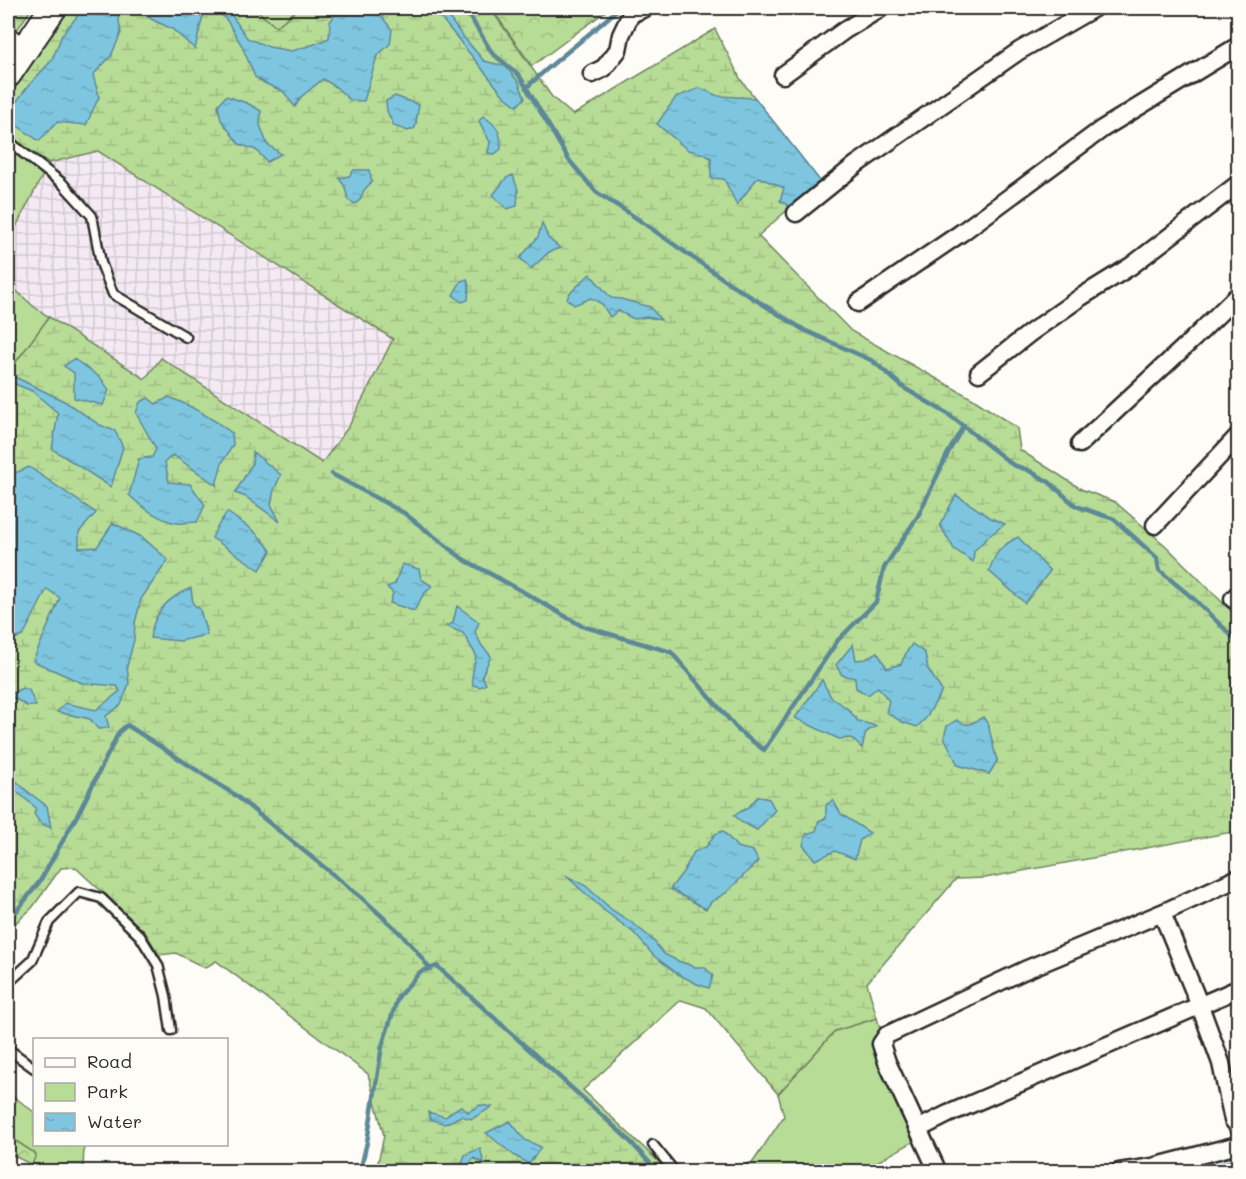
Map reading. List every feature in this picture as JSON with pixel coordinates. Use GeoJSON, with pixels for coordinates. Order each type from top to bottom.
{"type":"FeatureCollection","features":[{"type":"Feature","properties":{"kind":"main road"},"geometry":{"type":"LineString","coordinates":[[8,74],[17,38],[53,8]]}},
{"type":"Feature","properties":{"kind":"street"},"geometry":{"type":"LineString","coordinates":[[592,74],[604,68],[618,51],[621,35],[631,14],[645,8]]}},
{"type":"Feature","properties":{"kind":"street"},"geometry":{"type":"LineString","coordinates":[[783,75],[845,30],[881,8]]}},
{"type":"Feature","properties":{"kind":"street"},"geometry":{"type":"LineString","coordinates":[[796,213],[857,164],[1010,58],[1094,8]]}},
{"type":"Feature","properties":{"kind":"street"},"geometry":{"type":"LineString","coordinates":[[858,303],[961,233],[1102,129],[1239,46]]}},
{"type":"Feature","properties":{"kind":"street"},"geometry":{"type":"LineString","coordinates":[[979,373],[1030,333],[1131,266],[1239,184]]}},
{"type":"Feature","properties":{"kind":"street"},"geometry":{"type":"LineString","coordinates":[[1080,444],[1239,295]]}},
{"type":"Feature","properties":{"kind":"street"},"geometry":{"type":"LineString","coordinates":[[1155,525],[1239,436]]}},
{"type":"Feature","properties":{"kind":"street"},"geometry":{"type":"LineString","coordinates":[[938,1172],[887,1062],[881,1044],[887,1035],[1024,970],[1162,914],[1239,878]]}},
{"type":"Feature","properties":{"kind":"street"},"geometry":{"type":"LineString","coordinates":[[1162,914],[1200,1006],[1221,1064],[1233,1120],[1239,1126]]}},
{"type":"Feature","properties":{"kind":"street"},"geometry":{"type":"LineString","coordinates":[[918,1129],[1239,989]]}},
{"type":"Feature","properties":{"kind":"street"},"geometry":{"type":"LineString","coordinates":[[1119,1172],[1153,1167],[1239,1145]]}},
{"type":"Feature","properties":{"kind":"lane"},"geometry":{"type":"LineString","coordinates":[[8,141],[62,183],[92,216],[101,264],[112,294],[186,337]]}},
{"type":"Feature","properties":{"kind":"lane"},"geometry":{"type":"LineString","coordinates":[[8,982],[33,961],[49,922],[79,892],[101,898],[140,936],[158,965],[171,1030]]}},
{"type":"Feature","properties":{"kind":"lane"},"geometry":{"type":"LineString","coordinates":[[8,1049],[33,1067]]}},
{"type":"Feature","properties":{"kind":"lane"},"geometry":{"type":"LineString","coordinates":[[654,1145],[675,1172]]}},
{"type":"Feature","properties":{"kind":"shaded area"},"geometry":{"type":"Polygon","coordinates":[[[97,151],[394,339],[349,426],[322,464],[161,358],[145,379],[33,306],[8,283],[8,242],[49,163],[97,151]]]}},
{"type":"Feature","properties":{"kind":"green space"},"geometry":{"type":"Polygon","coordinates":[[[8,8],[32,8],[8,43],[8,8]]]}},
{"type":"Feature","properties":{"kind":"green space"},"geometry":{"type":"Polygon","coordinates":[[[69,8],[254,8],[276,27],[299,8],[490,8],[552,97],[573,115],[715,29],[741,80],[820,181],[758,236],[851,331],[973,399],[1017,428],[1020,450],[1081,489],[1115,502],[1166,546],[1238,618],[1238,831],[985,878],[956,879],[867,983],[877,1018],[835,1031],[778,1094],[706,1008],[681,1000],[583,1090],[667,1171],[376,1171],[384,1136],[368,1074],[216,961],[205,968],[176,953],[159,955],[145,932],[75,867],[61,868],[32,908],[8,930],[8,373],[49,317],[145,379],[161,358],[322,463],[349,426],[393,339],[98,151],[49,163],[8,136],[8,98],[69,8]]]}},
{"type":"Feature","properties":{"kind":"green space"},"geometry":{"type":"Polygon","coordinates":[[[254,8],[299,8],[276,27],[254,8]]]}},
{"type":"Feature","properties":{"kind":"green space"},"geometry":{"type":"Polygon","coordinates":[[[491,8],[610,8],[532,66],[491,8]]]}},
{"type":"Feature","properties":{"kind":"green space"},"geometry":{"type":"Polygon","coordinates":[[[8,136],[49,163],[8,242],[8,136]]]}},
{"type":"Feature","properties":{"kind":"green space"},"geometry":{"type":"Polygon","coordinates":[[[8,283],[49,317],[8,373],[8,283]]]}},
{"type":"Feature","properties":{"kind":"green space"},"geometry":{"type":"Polygon","coordinates":[[[877,1018],[913,1142],[861,1171],[720,1172],[753,1162],[784,1116],[778,1094],[835,1031],[877,1018]]]}},
{"type":"Feature","properties":{"kind":"green space"},"geometry":{"type":"Polygon","coordinates":[[[8,1092],[33,1111],[33,1146],[84,1147],[83,1171],[29,1171],[36,1154],[8,1136],[8,1092]]]}},
{"type":"Feature","properties":{"kind":"green space"},"geometry":{"type":"Polygon","coordinates":[[[8,1136],[36,1154],[32,1165],[8,1153],[8,1136]]]}},
{"type":"Feature","properties":{"kind":"water"},"geometry":{"type":"Polygon","coordinates":[[[84,8],[134,8],[118,14],[121,33],[111,56],[93,75],[99,97],[86,125],[57,122],[39,141],[8,119],[8,113],[52,60],[62,35],[84,8]]]}},
{"type":"Feature","properties":{"kind":"water"},"geometry":{"type":"Polygon","coordinates":[[[134,8],[205,8],[195,49],[172,29],[134,8]]]}},
{"type":"Feature","properties":{"kind":"water"},"geometry":{"type":"Polygon","coordinates":[[[216,8],[227,8],[247,38],[269,47],[292,51],[329,38],[330,22],[339,8],[381,8],[383,18],[392,30],[390,44],[377,56],[364,101],[350,100],[323,79],[301,97],[295,107],[283,91],[255,77],[242,46],[228,22],[216,8]]]}},
{"type":"Feature","properties":{"kind":"water"},"geometry":{"type":"Polygon","coordinates":[[[433,8],[442,8],[484,61],[505,66],[518,81],[525,98],[517,106],[504,96],[433,8]]]}},
{"type":"Feature","properties":{"kind":"water"},"geometry":{"type":"Polygon","coordinates":[[[700,88],[718,96],[755,98],[820,181],[791,207],[780,201],[784,188],[758,177],[737,205],[724,179],[711,178],[711,158],[688,150],[657,124],[676,97],[700,88]]]}},
{"type":"Feature","properties":{"kind":"water"},"geometry":{"type":"Polygon","coordinates":[[[226,96],[247,103],[261,111],[260,125],[267,144],[281,154],[267,162],[256,150],[239,144],[221,120],[218,105],[226,96]]]}},
{"type":"Feature","properties":{"kind":"water"},"geometry":{"type":"Polygon","coordinates":[[[395,96],[419,105],[415,128],[408,131],[394,126],[387,111],[386,101],[395,96]]]}},
{"type":"Feature","properties":{"kind":"water"},"geometry":{"type":"Polygon","coordinates":[[[483,116],[495,126],[499,133],[501,149],[495,154],[488,153],[490,142],[479,121],[483,116]]]}},
{"type":"Feature","properties":{"kind":"water"},"geometry":{"type":"Polygon","coordinates":[[[354,170],[369,170],[372,182],[355,204],[348,200],[345,187],[339,178],[349,176],[354,170]]]}},
{"type":"Feature","properties":{"kind":"water"},"geometry":{"type":"Polygon","coordinates":[[[513,175],[518,190],[517,206],[507,209],[493,195],[506,178],[513,175]]]}},
{"type":"Feature","properties":{"kind":"water"},"geometry":{"type":"Polygon","coordinates":[[[542,223],[548,238],[560,248],[549,252],[531,269],[520,258],[538,237],[542,223]]]}},
{"type":"Feature","properties":{"kind":"water"},"geometry":{"type":"Polygon","coordinates":[[[590,274],[611,298],[650,307],[661,320],[647,317],[634,319],[618,311],[610,317],[602,304],[591,298],[574,305],[567,299],[569,294],[590,274]]]}},
{"type":"Feature","properties":{"kind":"water"},"geometry":{"type":"Polygon","coordinates":[[[467,279],[468,300],[462,302],[453,295],[461,281],[467,279]]]}},
{"type":"Feature","properties":{"kind":"water"},"geometry":{"type":"Polygon","coordinates":[[[74,359],[101,378],[109,390],[103,405],[74,398],[74,373],[64,366],[74,359]]]}},
{"type":"Feature","properties":{"kind":"water"},"geometry":{"type":"Polygon","coordinates":[[[11,375],[64,401],[100,425],[115,431],[123,447],[111,487],[52,449],[58,413],[32,391],[8,381],[11,375]]]}},
{"type":"Feature","properties":{"kind":"water"},"geometry":{"type":"Polygon","coordinates":[[[169,397],[202,413],[232,433],[233,445],[222,463],[216,485],[173,455],[165,462],[169,482],[190,484],[205,505],[197,522],[179,523],[164,519],[129,495],[139,459],[152,457],[156,449],[136,413],[140,402],[148,398],[156,404],[169,397]]]}},
{"type":"Feature","properties":{"kind":"water"},"geometry":{"type":"Polygon","coordinates":[[[253,452],[281,475],[271,504],[280,522],[246,497],[235,493],[252,464],[253,452]]]}},
{"type":"Feature","properties":{"kind":"water"},"geometry":{"type":"Polygon","coordinates":[[[29,467],[96,513],[79,532],[79,548],[97,547],[113,523],[142,537],[168,560],[141,599],[127,666],[129,684],[121,705],[106,716],[109,728],[98,729],[90,719],[57,712],[65,703],[96,710],[120,691],[117,686],[82,683],[33,661],[60,598],[47,589],[23,636],[8,641],[10,628],[8,613],[8,469],[15,473],[29,467]]]}},
{"type":"Feature","properties":{"kind":"water"},"geometry":{"type":"Polygon","coordinates":[[[956,495],[991,518],[1005,524],[974,551],[973,562],[954,549],[940,525],[956,495]]]}},
{"type":"Feature","properties":{"kind":"water"},"geometry":{"type":"Polygon","coordinates":[[[227,512],[257,534],[271,551],[260,570],[212,538],[227,512]]]}},
{"type":"Feature","properties":{"kind":"water"},"geometry":{"type":"Polygon","coordinates":[[[1018,537],[1050,571],[1025,603],[989,571],[999,551],[1018,537]]]}},
{"type":"Feature","properties":{"kind":"water"},"geometry":{"type":"Polygon","coordinates":[[[402,564],[419,569],[421,579],[432,586],[423,595],[414,611],[390,603],[393,593],[387,587],[395,584],[402,564]]]}},
{"type":"Feature","properties":{"kind":"water"},"geometry":{"type":"Polygon","coordinates":[[[191,588],[193,604],[200,609],[207,635],[180,641],[150,638],[158,613],[175,596],[191,588]]]}},
{"type":"Feature","properties":{"kind":"water"},"geometry":{"type":"Polygon","coordinates":[[[457,606],[479,622],[475,632],[482,646],[491,656],[482,676],[486,684],[480,687],[473,685],[472,677],[476,655],[463,633],[446,626],[453,623],[457,606]]]}},
{"type":"Feature","properties":{"kind":"water"},"geometry":{"type":"Polygon","coordinates":[[[853,644],[856,660],[866,659],[877,652],[887,668],[901,664],[912,644],[925,653],[928,669],[942,691],[926,718],[917,727],[902,722],[886,712],[889,701],[878,687],[868,695],[856,688],[855,678],[842,675],[836,665],[853,644]]]}},
{"type":"Feature","properties":{"kind":"water"},"geometry":{"type":"Polygon","coordinates":[[[822,680],[831,697],[848,709],[858,721],[876,726],[866,732],[862,748],[851,738],[839,739],[795,718],[822,680]]]}},
{"type":"Feature","properties":{"kind":"water"},"geometry":{"type":"Polygon","coordinates":[[[22,688],[29,690],[36,706],[27,706],[9,695],[22,688]]]}},
{"type":"Feature","properties":{"kind":"water"},"geometry":{"type":"Polygon","coordinates":[[[983,717],[988,724],[997,761],[989,774],[958,765],[944,737],[947,726],[957,720],[967,724],[983,717]]]}},
{"type":"Feature","properties":{"kind":"water"},"geometry":{"type":"Polygon","coordinates":[[[8,767],[18,783],[47,806],[51,828],[40,823],[34,814],[36,808],[8,784],[8,767]]]}},
{"type":"Feature","properties":{"kind":"water"},"geometry":{"type":"Polygon","coordinates":[[[758,796],[769,799],[775,810],[757,830],[741,822],[734,815],[748,808],[758,796]]]}},
{"type":"Feature","properties":{"kind":"water"},"geometry":{"type":"Polygon","coordinates":[[[833,800],[841,814],[870,833],[860,840],[855,859],[835,851],[815,860],[803,845],[806,834],[816,831],[819,821],[826,818],[826,805],[833,800]]]}},
{"type":"Feature","properties":{"kind":"water"},"geometry":{"type":"Polygon","coordinates":[[[723,831],[737,847],[753,851],[758,861],[726,893],[711,902],[706,909],[670,889],[694,852],[706,847],[715,834],[723,831]]]}},
{"type":"Feature","properties":{"kind":"water"},"geometry":{"type":"Polygon","coordinates":[[[565,875],[586,886],[612,910],[651,938],[664,954],[695,967],[704,967],[713,975],[709,988],[678,974],[654,956],[634,933],[605,911],[565,875]]]}},
{"type":"Feature","properties":{"kind":"water"},"geometry":{"type":"Polygon","coordinates":[[[480,1105],[492,1107],[472,1119],[461,1116],[445,1124],[430,1119],[428,1112],[446,1117],[461,1106],[468,1112],[480,1105]]]}},
{"type":"Feature","properties":{"kind":"water"},"geometry":{"type":"Polygon","coordinates":[[[510,1121],[525,1140],[541,1147],[529,1164],[486,1133],[510,1121]]]}},
{"type":"Feature","properties":{"kind":"water"},"geometry":{"type":"Polygon","coordinates":[[[480,1148],[484,1164],[474,1158],[468,1171],[449,1171],[461,1165],[465,1155],[480,1148]]]}},
{"type":"Feature","properties":{"kind":"water"},"geometry":{"type":"Polygon","coordinates":[[[1238,1158],[1238,1171],[1194,1171],[1238,1158]]]}},
{"type":"Feature","properties":{"kind":"waterway"},"geometry":{"type":"LineString","coordinates":[[465,8],[492,53],[519,75],[569,160],[596,192],[732,285],[804,330],[873,361],[904,388],[948,414],[1013,465],[1028,470],[1049,482],[1076,506],[1114,519],[1157,558],[1159,570],[1195,600],[1238,642]]}},
{"type":"Feature","properties":{"kind":"waterway"},"geometry":{"type":"LineString","coordinates":[[526,88],[619,8]]}},
{"type":"Feature","properties":{"kind":"waterway"},"geometry":{"type":"LineString","coordinates":[[332,474],[404,513],[463,559],[582,626],[671,652],[740,732],[764,750],[838,640],[876,602],[884,568],[918,516],[964,425]]}},
{"type":"Feature","properties":{"kind":"waterway"},"geometry":{"type":"LineString","coordinates":[[8,922],[40,881],[79,812],[119,732],[127,725],[235,795],[362,898],[398,931],[430,969]]}},
{"type":"Feature","properties":{"kind":"waterway"},"geometry":{"type":"LineString","coordinates":[[360,1172],[382,1046],[398,997],[420,972],[437,966],[628,1139],[658,1172]]}}]}
